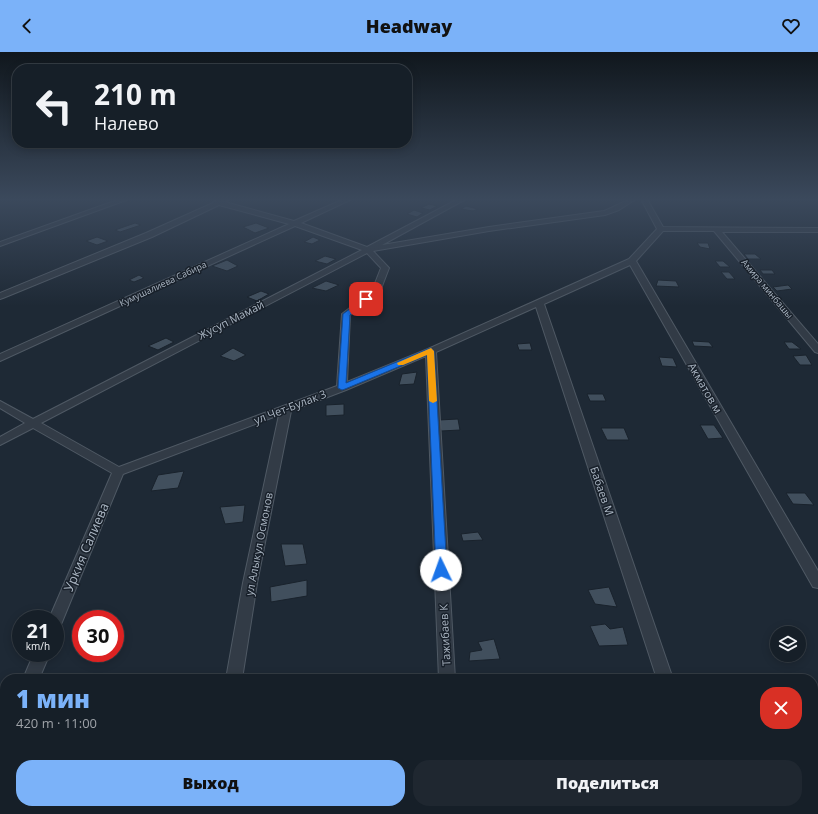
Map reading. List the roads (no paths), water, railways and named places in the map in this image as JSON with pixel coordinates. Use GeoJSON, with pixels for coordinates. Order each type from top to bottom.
{"type":"FeatureCollection","features":[{"type":"Feature","properties":{"kind":"street"},"geometry":{"type":"LineString","coordinates":[[0,244],[26,235]]}},
{"type":"Feature","properties":{"kind":"street"},"geometry":{"type":"LineString","coordinates":[[0,296],[150,235]]}},
{"type":"Feature","properties":{"kind":"street","name":"Кумушалиева Сабира"},"geometry":{"type":"LineString","coordinates":[[0,358],[121,304],[269,235]]}},
{"type":"Feature","properties":{"kind":"street"},"geometry":{"type":"LineString","coordinates":[[323,235],[368,250],[385,268],[376,292],[346,314],[342,388]]}},
{"type":"Feature","properties":{"kind":"street","name":"Жусуп Мамай"},"geometry":{"type":"LineString","coordinates":[[0,442],[33,423],[397,235]]}},
{"type":"Feature","properties":{"kind":"street"},"geometry":{"type":"LineString","coordinates":[[368,250],[457,235]]}},
{"type":"Feature","properties":{"kind":"street"},"geometry":{"type":"LineString","coordinates":[[632,261],[656,235]]}},
{"type":"Feature","properties":{"kind":"street","name":"Амира минбашы"},"geometry":{"type":"LineString","coordinates":[[721,235],[818,350]]}},
{"type":"Feature","properties":{"kind":"street","name":"ул Чет-Булак 3"},"geometry":{"type":"LineString","coordinates":[[118,472],[342,388],[431,351],[632,261]]}},
{"type":"Feature","properties":{"kind":"street","name":"Акматов м"},"geometry":{"type":"LineString","coordinates":[[632,261],[818,582]]}},
{"type":"Feature","properties":{"kind":"street","name":"Бабаев М"},"geometry":{"type":"LineString","coordinates":[[539,303],[663,674]]}},
{"type":"Feature","properties":{"kind":"street","name":"Тажибаев К"},"geometry":{"type":"LineString","coordinates":[[431,351],[447,674]]}},
{"type":"Feature","properties":{"kind":"street"},"geometry":{"type":"LineString","coordinates":[[0,404],[118,472]]}},
{"type":"Feature","properties":{"kind":"street","name":"ул Алыкул Осмонов"},"geometry":{"type":"LineString","coordinates":[[235,674],[250,583],[286,409]]}},
{"type":"Feature","properties":{"kind":"street","name":"Уркия Салиева"},"geometry":{"type":"LineString","coordinates":[[60,610],[118,472]]}},
{"type":"Feature","properties":{"kind":"street"},"geometry":{"type":"LineString","coordinates":[[33,674],[38,662]]}}]}
